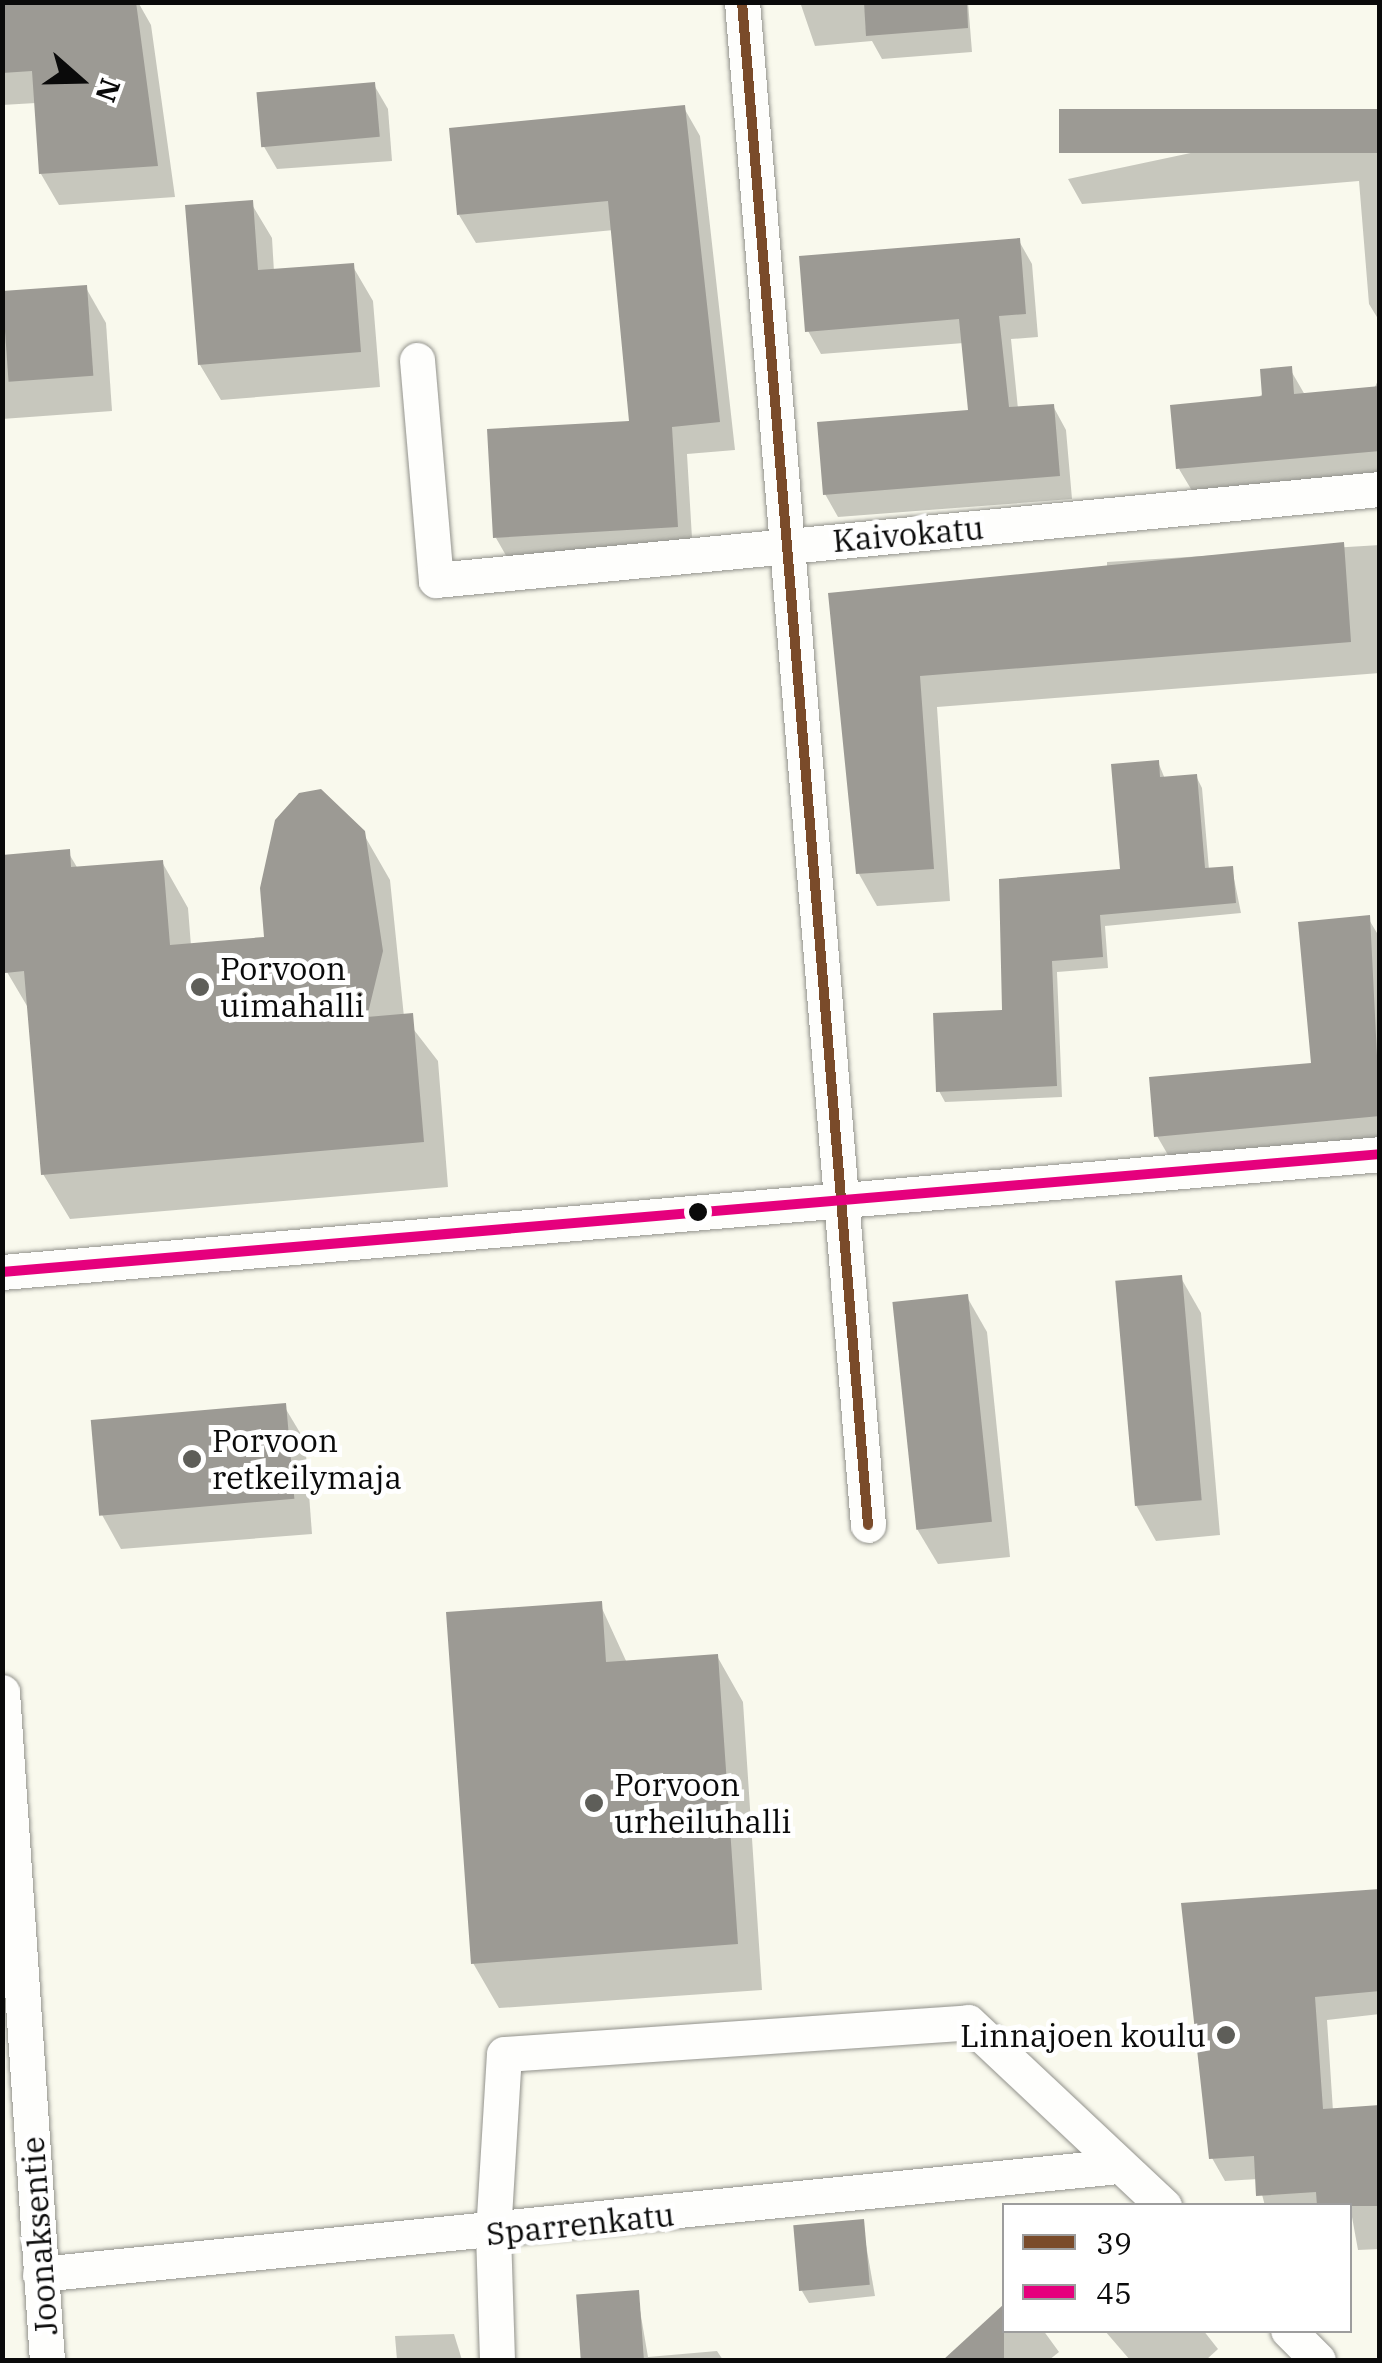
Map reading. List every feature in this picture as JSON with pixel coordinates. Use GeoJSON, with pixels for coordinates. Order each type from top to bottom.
{"type":"FeatureCollection","features":[{"type":"Feature","properties":{"kind":"street"},"geometry":{"type":"LineString","coordinates":[[742,2],[847,1199],[868,1525]]}},
{"type":"Feature","properties":{"kind":"street","name":"Kaivokatu"},"geometry":{"type":"LineString","coordinates":[[417,360],[436,580],[1380,490]]}},
{"type":"Feature","properties":{"kind":"street"},"geometry":{"type":"LineString","coordinates":[[2,1272],[1380,1154]]}},
{"type":"Feature","properties":{"kind":"street","name":"Joonaksentie"},"geometry":{"type":"LineString","coordinates":[[2,1692],[47,2360]]}},
{"type":"Feature","properties":{"kind":"street"},"geometry":{"type":"LineString","coordinates":[[497,2360],[493,2233],[504,2054],[968,2022],[1161,2203]]}},
{"type":"Feature","properties":{"kind":"street","name":"Sparrenkatu"},"geometry":{"type":"LineString","coordinates":[[40,2274],[493,2233],[1118,2166]]}},
{"type":"Feature","properties":{"kind":"street"},"geometry":{"type":"LineString","coordinates":[[1291,2333],[1318,2360]]}},
{"type":"Feature","properties":{"kind":"building"},"geometry":{"type":"Polygon","coordinates":[[[2,2],[136,2],[158,166],[39,174],[32,71],[2,73],[2,2]]]}},
{"type":"Feature","properties":{"kind":"building"},"geometry":{"type":"Polygon","coordinates":[[[864,2],[967,2],[968,28],[866,36],[864,2]]]}},
{"type":"Feature","properties":{"kind":"building"},"geometry":{"type":"Polygon","coordinates":[[[375,82],[380,137],[261,147],[256,92],[375,82]]]}},
{"type":"Feature","properties":{"kind":"building"},"geometry":{"type":"Polygon","coordinates":[[[685,105],[720,422],[672,427],[678,527],[493,538],[487,429],[629,421],[608,201],[457,215],[449,128],[685,105]]]}},
{"type":"Feature","properties":{"kind":"building"},"geometry":{"type":"Polygon","coordinates":[[[1059,109],[1380,109],[1380,153],[1059,153],[1059,109]]]}},
{"type":"Feature","properties":{"kind":"building"},"geometry":{"type":"Polygon","coordinates":[[[253,200],[258,270],[354,263],[361,352],[198,365],[185,205],[253,200]]]}},
{"type":"Feature","properties":{"kind":"building"},"geometry":{"type":"Polygon","coordinates":[[[1020,238],[1026,314],[999,316],[1009,407],[1054,404],[1060,476],[823,495],[817,422],[968,410],[959,319],[805,332],[799,256],[1020,238]]]}},
{"type":"Feature","properties":{"kind":"building"},"geometry":{"type":"Polygon","coordinates":[[[87,285],[93,376],[9,382],[2,291],[87,285]]]}},
{"type":"Feature","properties":{"kind":"building"},"geometry":{"type":"Polygon","coordinates":[[[1292,366],[1294,394],[1380,386],[1380,451],[1176,469],[1170,405],[1262,396],[1260,369],[1292,366]]]}},
{"type":"Feature","properties":{"kind":"building"},"geometry":{"type":"Polygon","coordinates":[[[1344,542],[1351,642],[920,676],[934,869],[856,874],[828,593],[1344,542]]]}},
{"type":"Feature","properties":{"kind":"building"},"geometry":{"type":"Polygon","coordinates":[[[1159,760],[1160,777],[1197,774],[1205,868],[1233,866],[1236,903],[1100,915],[1103,957],[1052,961],[1057,1086],[936,1092],[933,1013],[1002,1010],[999,879],[1120,869],[1111,764],[1159,760]]]}},
{"type":"Feature","properties":{"kind":"building","name":"Porvoon uimahalli"},"geometry":{"type":"Polygon","coordinates":[[[321,789],[365,831],[383,951],[367,1017],[413,1013],[424,1142],[41,1175],[24,971],[5,973],[2,855],[70,849],[71,867],[163,860],[170,945],[264,937],[260,888],[275,820],[299,793],[321,789]]]}},
{"type":"Feature","properties":{"kind":"building"},"geometry":{"type":"Polygon","coordinates":[[[1370,915],[1380,1116],[1154,1137],[1149,1077],[1311,1063],[1298,922],[1370,915]]]}},
{"type":"Feature","properties":{"kind":"building"},"geometry":{"type":"Polygon","coordinates":[[[1182,1275],[1202,1500],[1135,1506],[1115,1281],[1182,1275]]]}},
{"type":"Feature","properties":{"kind":"building"},"geometry":{"type":"Polygon","coordinates":[[[968,1294],[992,1522],[916,1530],[892,1302],[968,1294]]]}},
{"type":"Feature","properties":{"kind":"building","name":"Porvoon retkeilymaja"},"geometry":{"type":"Polygon","coordinates":[[[286,1403],[294,1499],[99,1516],[91,1420],[286,1403]]]}},
{"type":"Feature","properties":{"kind":"building","name":"Porvoon urheiluhalli"},"geometry":{"type":"Polygon","coordinates":[[[602,1601],[606,1662],[718,1654],[738,1944],[471,1964],[446,1612],[602,1601]]]}},
{"type":"Feature","properties":{"kind":"building"},"geometry":{"type":"Polygon","coordinates":[[[1380,1889],[1380,1991],[1315,1997],[1323,2109],[1380,2105],[1380,2206],[1317,2203],[1316,2192],[1256,2196],[1254,2156],[1209,2159],[1181,1903],[1380,1889]]]}},
{"type":"Feature","properties":{"kind":"building"},"geometry":{"type":"Polygon","coordinates":[[[864,2219],[870,2285],[799,2291],[793,2225],[864,2219]]]}},
{"type":"Feature","properties":{"kind":"building"},"geometry":{"type":"Polygon","coordinates":[[[639,2290],[644,2360],[581,2360],[576,2294],[639,2290]]]}},
{"type":"Feature","properties":{"kind":"building"},"geometry":{"type":"Polygon","coordinates":[[[1002,2306],[1004,2360],[943,2360],[1002,2306]]]}},
{"type":"Feature","properties":{"kind":"transit line","name":"39"},"geometry":{"type":"LineString","coordinates":[[742,2],[868,1525]]}},
{"type":"Feature","properties":{"kind":"transit line","name":"45"},"geometry":{"type":"LineString","coordinates":[[2,1272],[1380,1154]]}},
{"type":"Feature","properties":{"kind":"place","name":"Porvoon uimahalli"},"geometry":{"type":"Point","coordinates":[200,987]}},
{"type":"Feature","properties":{"kind":"place","name":"Porvoon retkeilymaja"},"geometry":{"type":"Point","coordinates":[192,1459]}},
{"type":"Feature","properties":{"kind":"place","name":"Porvoon urheiluhalli"},"geometry":{"type":"Point","coordinates":[594,1803]}},
{"type":"Feature","properties":{"kind":"place","name":"Linnajoen koulu"},"geometry":{"type":"Point","coordinates":[1226,2035]}}]}
